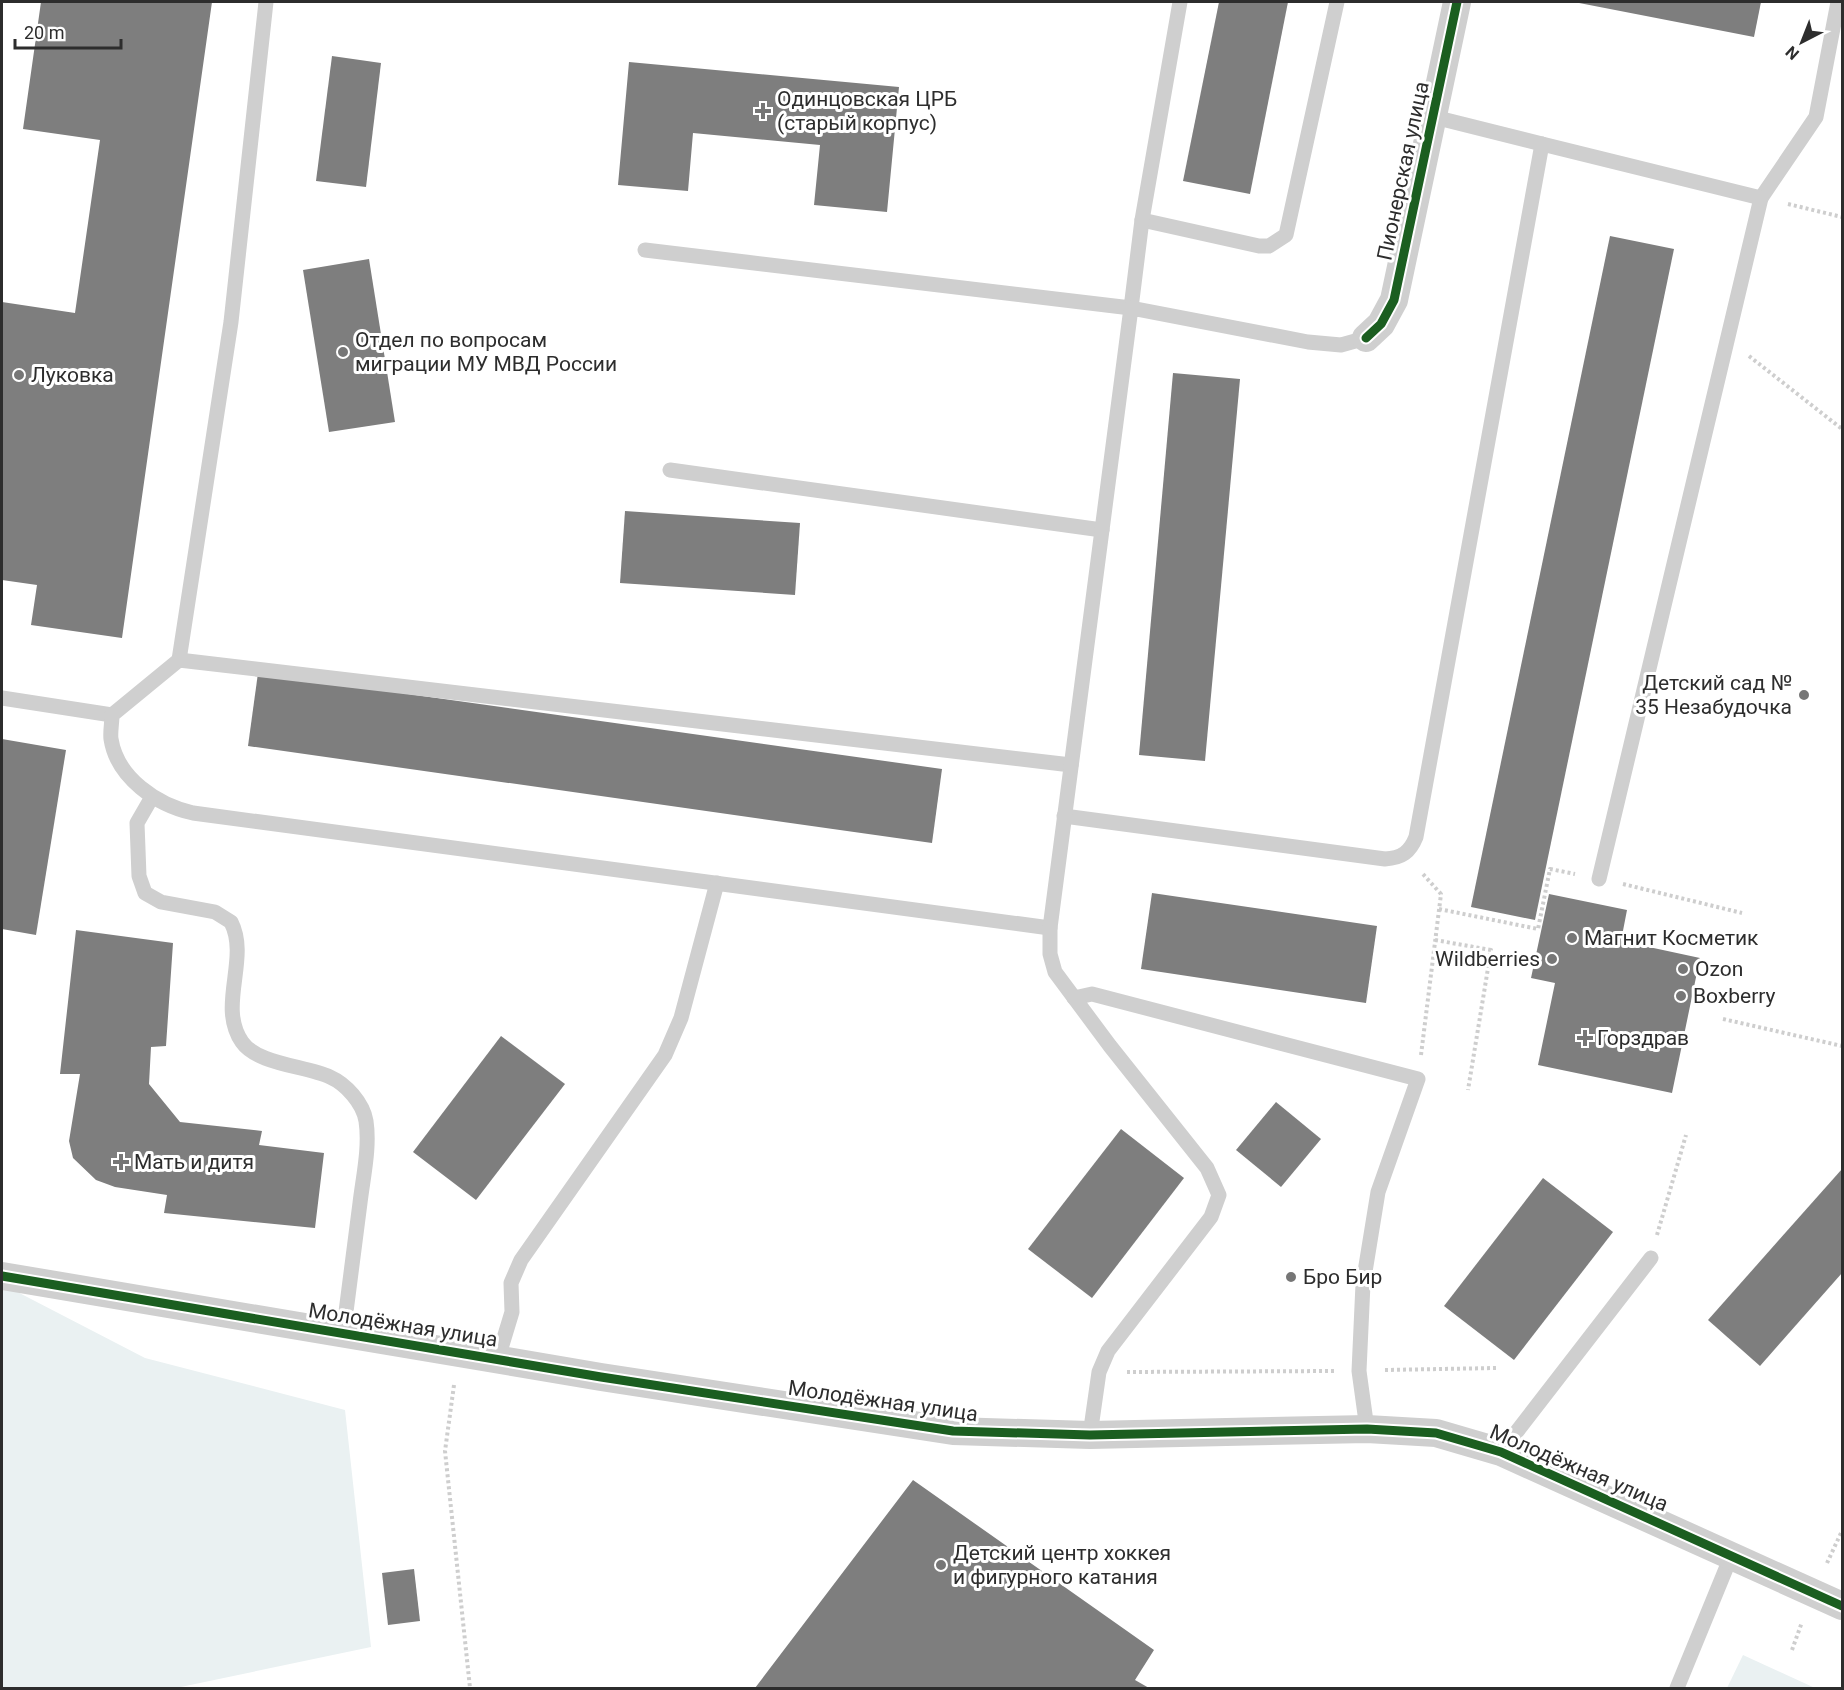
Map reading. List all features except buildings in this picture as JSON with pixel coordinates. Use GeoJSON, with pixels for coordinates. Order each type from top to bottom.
{"type":"FeatureCollection","features":[{"type":"Feature","properties":{"kind":"street","name":"Пионерская улица"},"geometry":{"type":"LineString","coordinates":[[1366,338],[1381,324],[1394,300],[1434,117],[1456,2]]}},
{"type":"Feature","properties":{"kind":"street","name":"Молодёжная улица"},"geometry":{"type":"LineString","coordinates":[[2,1276],[343,1335],[952,1431],[1090,1435],[1367,1429],[1436,1433],[1501,1452],[1732,1554],[1842,1606]]}},
{"type":"Feature","properties":{"kind":"lane"},"geometry":{"type":"LineString","coordinates":[[2,698],[112,715],[179,660],[231,322],[266,2]]}},
{"type":"Feature","properties":{"kind":"lane"},"geometry":{"type":"LineString","coordinates":[[1090,1435],[1099,1372],[1108,1351],[1210,1217],[1219,1195],[1207,1168],[1055,972],[1050,954],[1050,928],[1064,816],[1142,220],[1180,2]]}},
{"type":"Feature","properties":{"kind":"lane"},"geometry":{"type":"LineString","coordinates":[[1142,220],[1258,246],[1269,246],[1286,235],[1337,2]]}},
{"type":"Feature","properties":{"kind":"lane"},"geometry":{"type":"LineString","coordinates":[[1599,879],[1761,198],[1816,117],[1838,2]]}},
{"type":"Feature","properties":{"kind":"lane"},"geometry":{"type":"LineString","coordinates":[[1434,117],[1761,198]]}},
{"type":"Feature","properties":{"kind":"lane"},"geometry":{"type":"LineString","coordinates":[[1064,816],[1385,859],[1405,854],[1416,837],[1542,144]]}},
{"type":"Feature","properties":{"kind":"lane"},"geometry":{"type":"LineString","coordinates":[[645,250],[1131,308],[1308,342],[1341,345],[1366,338]]}},
{"type":"Feature","properties":{"kind":"lane"},"geometry":{"type":"LineString","coordinates":[[670,470],[1102,530]]}},
{"type":"Feature","properties":{"kind":"lane"},"geometry":{"type":"LineString","coordinates":[[179,660],[1071,765]]}},
{"type":"Feature","properties":{"kind":"lane"},"geometry":{"type":"LineString","coordinates":[[112,715],[111,739],[132,780],[152,797],[174,809],[1050,928]]}},
{"type":"Feature","properties":{"kind":"lane"},"geometry":{"type":"LineString","coordinates":[[152,797],[137,823],[141,885],[152,899],[215,912],[231,922],[237,940],[232,1016],[236,1032],[244,1044],[267,1058],[320,1072],[339,1081],[355,1098],[366,1119],[366,1155],[343,1335]]}},
{"type":"Feature","properties":{"kind":"lane"},"geometry":{"type":"LineString","coordinates":[[498,1358],[512,1312],[511,1283],[521,1260],[665,1055],[681,1018],[717,883]]}},
{"type":"Feature","properties":{"kind":"lane"},"geometry":{"type":"LineString","coordinates":[[1074,998],[1092,994],[1418,1079],[1378,1192],[1363,1284],[1359,1371],[1367,1429]]}},
{"type":"Feature","properties":{"kind":"lane"},"geometry":{"type":"LineString","coordinates":[[1501,1452],[1651,1258]]}},
{"type":"Feature","properties":{"kind":"lane"},"geometry":{"type":"LineString","coordinates":[[1677,1689],[1732,1554]]}},
{"type":"Feature","properties":{"kind":"path"},"geometry":{"type":"LineString","coordinates":[[1761,198],[1842,218]]}},
{"type":"Feature","properties":{"kind":"path"},"geometry":{"type":"LineString","coordinates":[[1728,339],[1842,429]]}},
{"type":"Feature","properties":{"kind":"path"},"geometry":{"type":"LineString","coordinates":[[1405,854],[1441,894],[1418,1079]]}},
{"type":"Feature","properties":{"kind":"path"},"geometry":{"type":"LineString","coordinates":[[1439,909],[1538,929],[1550,868],[1742,913]]}},
{"type":"Feature","properties":{"kind":"path"},"geometry":{"type":"LineString","coordinates":[[1435,940],[1491,950],[1468,1090]]}},
{"type":"Feature","properties":{"kind":"path"},"geometry":{"type":"LineString","coordinates":[[1723,1019],[1842,1046]]}},
{"type":"Feature","properties":{"kind":"path"},"geometry":{"type":"LineString","coordinates":[[1651,1258],[1686,1135]]}},
{"type":"Feature","properties":{"kind":"path"},"geometry":{"type":"LineString","coordinates":[[458,1353],[445,1451],[470,1689]]}},
{"type":"Feature","properties":{"kind":"path"},"geometry":{"type":"LineString","coordinates":[[1099,1372],[1496,1368]]}},
{"type":"Feature","properties":{"kind":"shaded area"},"geometry":{"type":"Polygon","coordinates":[[[2,1284],[145,1358],[345,1410],[371,1647],[176,1688],[2,1688],[2,1284]]]}},
{"type":"Feature","properties":{"kind":"shaded area"},"geometry":{"type":"Polygon","coordinates":[[[1743,1655],[1815,1688],[1727,1688],[1743,1655]]]}},
{"type":"Feature","properties":{"kind":"cycle path"},"geometry":{"type":"LineString","coordinates":[[1366,338],[1381,324],[1394,300],[1457,2]]}},
{"type":"Feature","properties":{"kind":"cycle path"},"geometry":{"type":"LineString","coordinates":[[2,1276],[601,1377],[953,1431],[1090,1435],[1367,1429],[1436,1433],[1501,1452],[1842,1606]]}},
{"type":"Feature","properties":{"kind":"place","name":"Одинцовская ЦРБ (старый корпус)"},"geometry":{"type":"Point","coordinates":[763,111]}},
{"type":"Feature","properties":{"kind":"place","name":"Отдел по вопросам миграции МУ МВД России"},"geometry":{"type":"Point","coordinates":[343,352]}},
{"type":"Feature","properties":{"kind":"place","name":"Луковка"},"geometry":{"type":"Point","coordinates":[19,375]}},
{"type":"Feature","properties":{"kind":"place","name":"Детский сад № 35 Незабудочка"},"geometry":{"type":"Point","coordinates":[1804,695]}},
{"type":"Feature","properties":{"kind":"place","name":"Магнит Косметик"},"geometry":{"type":"Point","coordinates":[1572,938]}},
{"type":"Feature","properties":{"kind":"place","name":"Wildberries"},"geometry":{"type":"Point","coordinates":[1552,959]}},
{"type":"Feature","properties":{"kind":"place","name":"Ozon"},"geometry":{"type":"Point","coordinates":[1683,969]}},
{"type":"Feature","properties":{"kind":"place","name":"Boxberry"},"geometry":{"type":"Point","coordinates":[1681,996]}},
{"type":"Feature","properties":{"kind":"place","name":"Горздрав"},"geometry":{"type":"Point","coordinates":[1585,1038]}},
{"type":"Feature","properties":{"kind":"place","name":"Мать и дитя"},"geometry":{"type":"Point","coordinates":[121,1162]}},
{"type":"Feature","properties":{"kind":"place","name":"Бро Бир"},"geometry":{"type":"Point","coordinates":[1291,1277]}},
{"type":"Feature","properties":{"kind":"place","name":"Детский центр хоккея и фигурного катания"},"geometry":{"type":"Point","coordinates":[941,1565]}}]}
